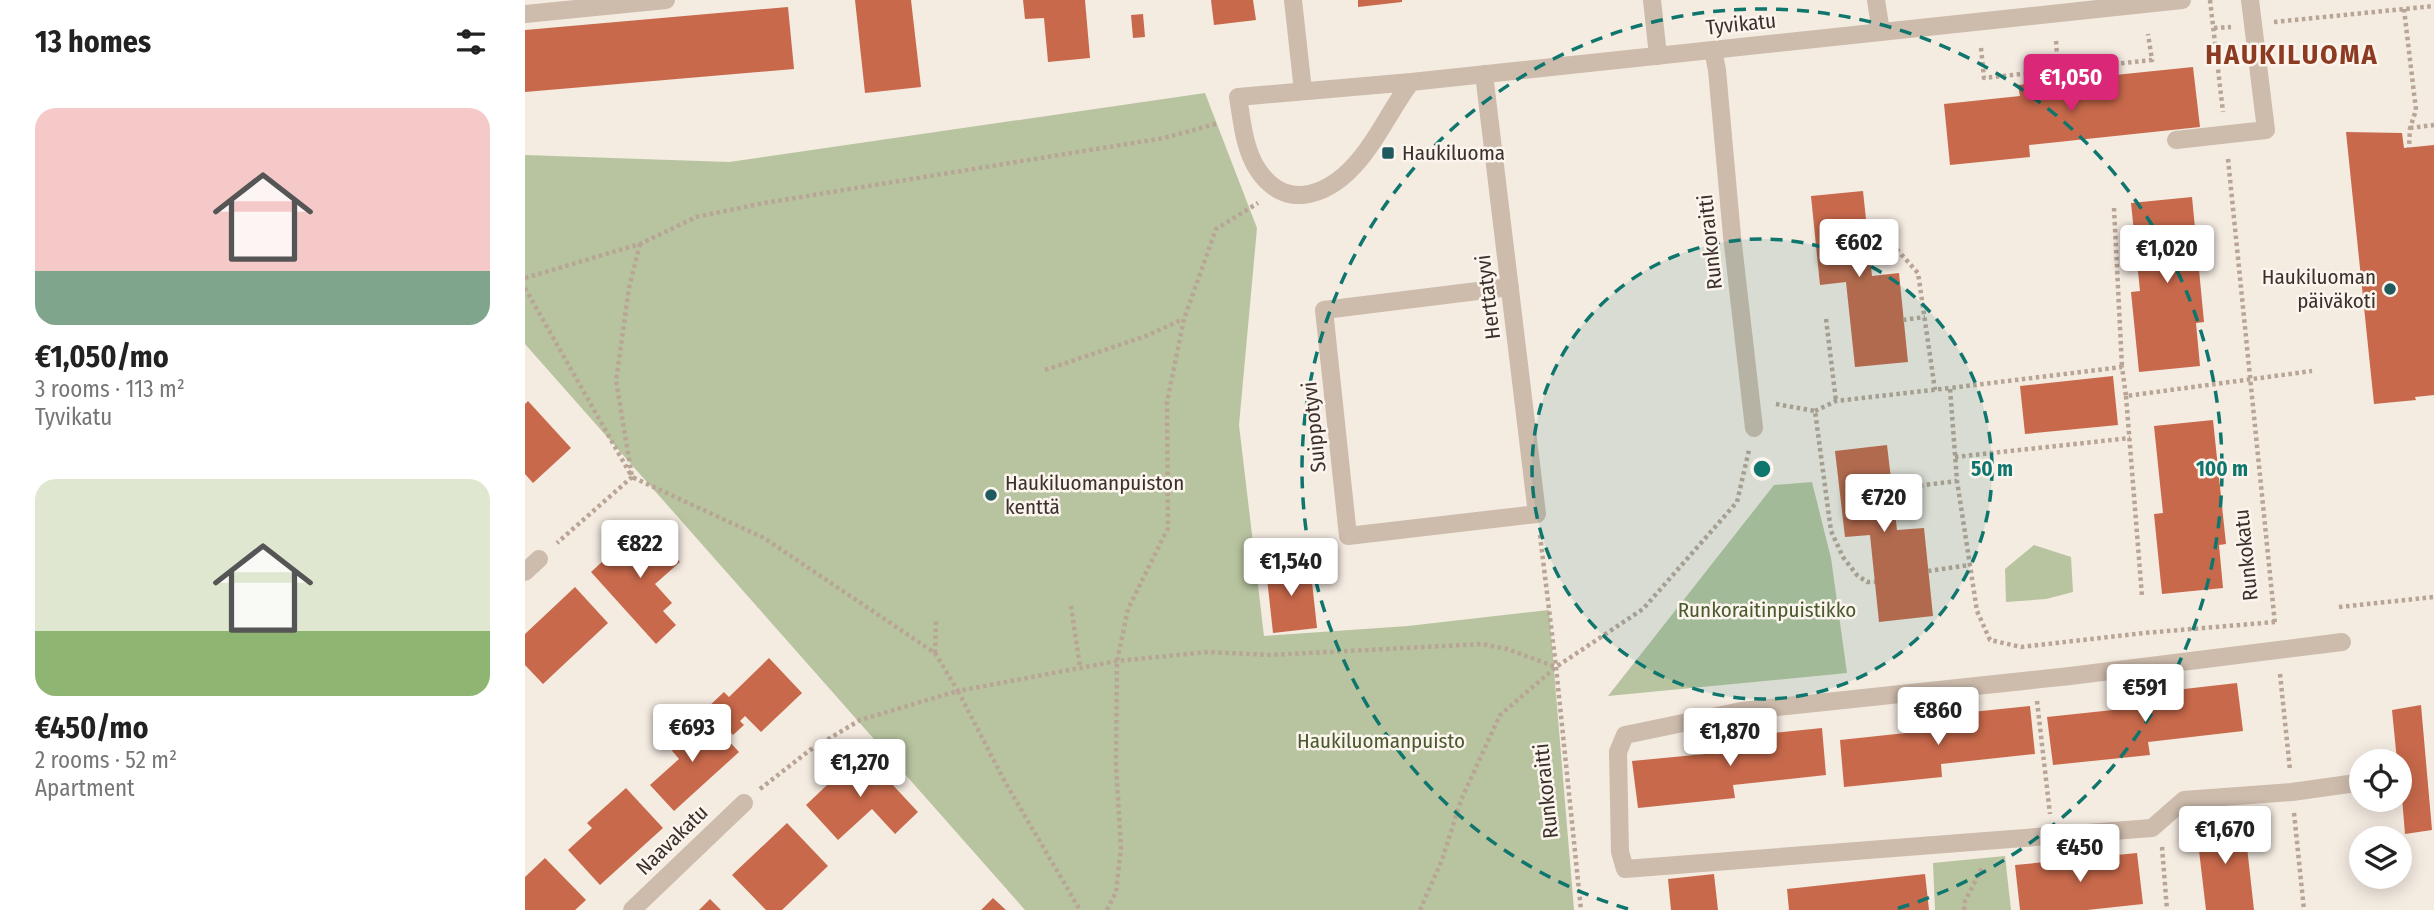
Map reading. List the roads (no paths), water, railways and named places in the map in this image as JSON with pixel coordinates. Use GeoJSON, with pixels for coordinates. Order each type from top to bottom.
{"type":"FeatureCollection","features":[{"type":"Feature","properties":{"kind":"street"},"geometry":{"type":"LineString","coordinates":[[525,14],[666,0]]}},
{"type":"Feature","properties":{"kind":"street"},"geometry":{"type":"LineString","coordinates":[[1293,0],[1303,91]]}},
{"type":"Feature","properties":{"kind":"street"},"geometry":{"type":"LineString","coordinates":[[1652,0],[1658,56]]}},
{"type":"Feature","properties":{"kind":"street"},"geometry":{"type":"LineString","coordinates":[[1876,0],[1881,32]]}},
{"type":"Feature","properties":{"kind":"street","name":"Tyvikatu"},"geometry":{"type":"LineString","coordinates":[[1411,82],[1395,102],[1377,136],[1340,180],[1325,189],[1299,196],[1280,191],[1258,170],[1250,155],[1238,97],[1411,82],[2182,0]]}},
{"type":"Feature","properties":{"kind":"street"},"geometry":{"type":"LineString","coordinates":[[2176,140],[2266,130],[2250,0]]}},
{"type":"Feature","properties":{"kind":"street","name":"Runkoraitti"},"geometry":{"type":"LineString","coordinates":[[1713,50],[1754,428]]}},
{"type":"Feature","properties":{"kind":"street","name":"Herttatyvi"},"geometry":{"type":"LineString","coordinates":[[1484,74],[1537,514]]}},
{"type":"Feature","properties":{"kind":"street","name":"Suippotyvi"},"geometry":{"type":"LineString","coordinates":[[1510,286],[1324,310],[1348,536],[1537,514]]}},
{"type":"Feature","properties":{"kind":"street"},"geometry":{"type":"LineString","coordinates":[[525,572],[539,559]]}},
{"type":"Feature","properties":{"kind":"street"},"geometry":{"type":"LineString","coordinates":[[2342,642],[2035,680],[1741,711],[1625,736],[1618,752],[1620,852],[1625,869],[2153,828],[2184,800],[2292,792],[2349,784]]}},
{"type":"Feature","properties":{"kind":"street","name":"Naavakatu"},"geometry":{"type":"LineString","coordinates":[[632,910],[744,803]]}},
{"type":"Feature","properties":{"kind":"place","name":"Haukiluoma"},"geometry":{"type":"Point","coordinates":[1388,153]}},
{"type":"Feature","properties":{"kind":"place","name":"Haukiluoman päiväkoti"},"geometry":{"type":"Point","coordinates":[2390,289]}},
{"type":"Feature","properties":{"kind":"place","name":"Haukiluomanpuiston kenttä"},"geometry":{"type":"Point","coordinates":[991,495]}},
{"type":"Feature","properties":{"kind":"district","name":"HAUKILUOMA"},"geometry":{"type":"Point","coordinates":[2292,54]}},
{"type":"Feature","properties":{"kind":"park label","name":"Runkoraitinpuistikko"},"geometry":{"type":"Point","coordinates":[1767,610]}},
{"type":"Feature","properties":{"kind":"park label","name":"Haukiluomanpuisto"},"geometry":{"type":"Point","coordinates":[1381,741]}}]}
